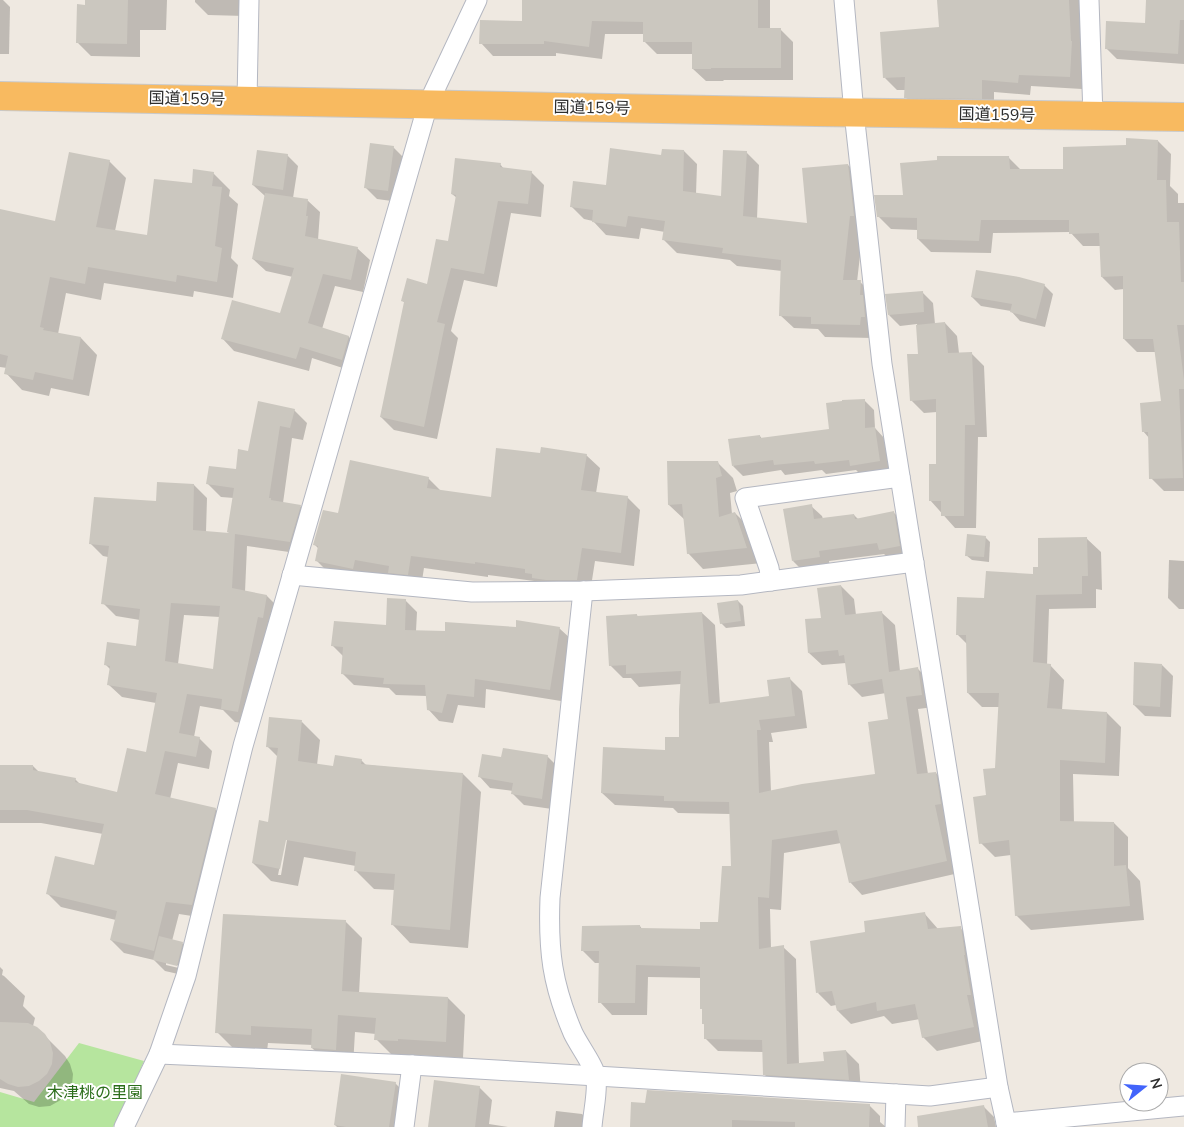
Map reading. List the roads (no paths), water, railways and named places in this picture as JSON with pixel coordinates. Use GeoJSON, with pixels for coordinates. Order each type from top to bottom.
{"type":"FeatureCollection","features":[{"type":"Feature","properties":{"kind":"highway","name":"国道159号"},"geometry":{"type":"LineString","coordinates":[[0,96],[854,113],[1184,117]]}},
{"type":"Feature","properties":{"kind":"street"},"geometry":{"type":"LineString","coordinates":[[247,100],[250,0]]}},
{"type":"Feature","properties":{"kind":"street"},"geometry":{"type":"LineString","coordinates":[[124,1127],[159,1054],[186,976],[243,746],[428,104],[477,0]]}},
{"type":"Feature","properties":{"kind":"street"},"geometry":{"type":"LineString","coordinates":[[844,0],[854,113],[882,364],[998,1087],[1006,1125],[1184,1106]]}},
{"type":"Feature","properties":{"kind":"street"},"geometry":{"type":"LineString","coordinates":[[1089,0],[1093,116]]}},
{"type":"Feature","properties":{"kind":"street"},"geometry":{"type":"LineString","coordinates":[[771,581],[770,568],[745,498],[900,478]]}},
{"type":"Feature","properties":{"kind":"street"},"geometry":{"type":"LineString","coordinates":[[292,575],[472,592],[583,591],[742,586],[914,562]]}},
{"type":"Feature","properties":{"kind":"street"},"geometry":{"type":"LineString","coordinates":[[583,591],[550,898],[548,934],[552,970],[561,1005],[575,1038],[596,1076],[592,1127]]}},
{"type":"Feature","properties":{"kind":"street"},"geometry":{"type":"LineString","coordinates":[[159,1054],[412,1065],[930,1096],[998,1087]]}},
{"type":"Feature","properties":{"kind":"street"},"geometry":{"type":"LineString","coordinates":[[404,1127],[412,1065]]}},
{"type":"Feature","properties":{"kind":"street"},"geometry":{"type":"LineString","coordinates":[[895,1127],[896,1094]]}},
{"type":"Feature","properties":{"kind":"park label","name":"木津桃の里園"},"geometry":{"type":"Point","coordinates":[95,1093]}}]}
